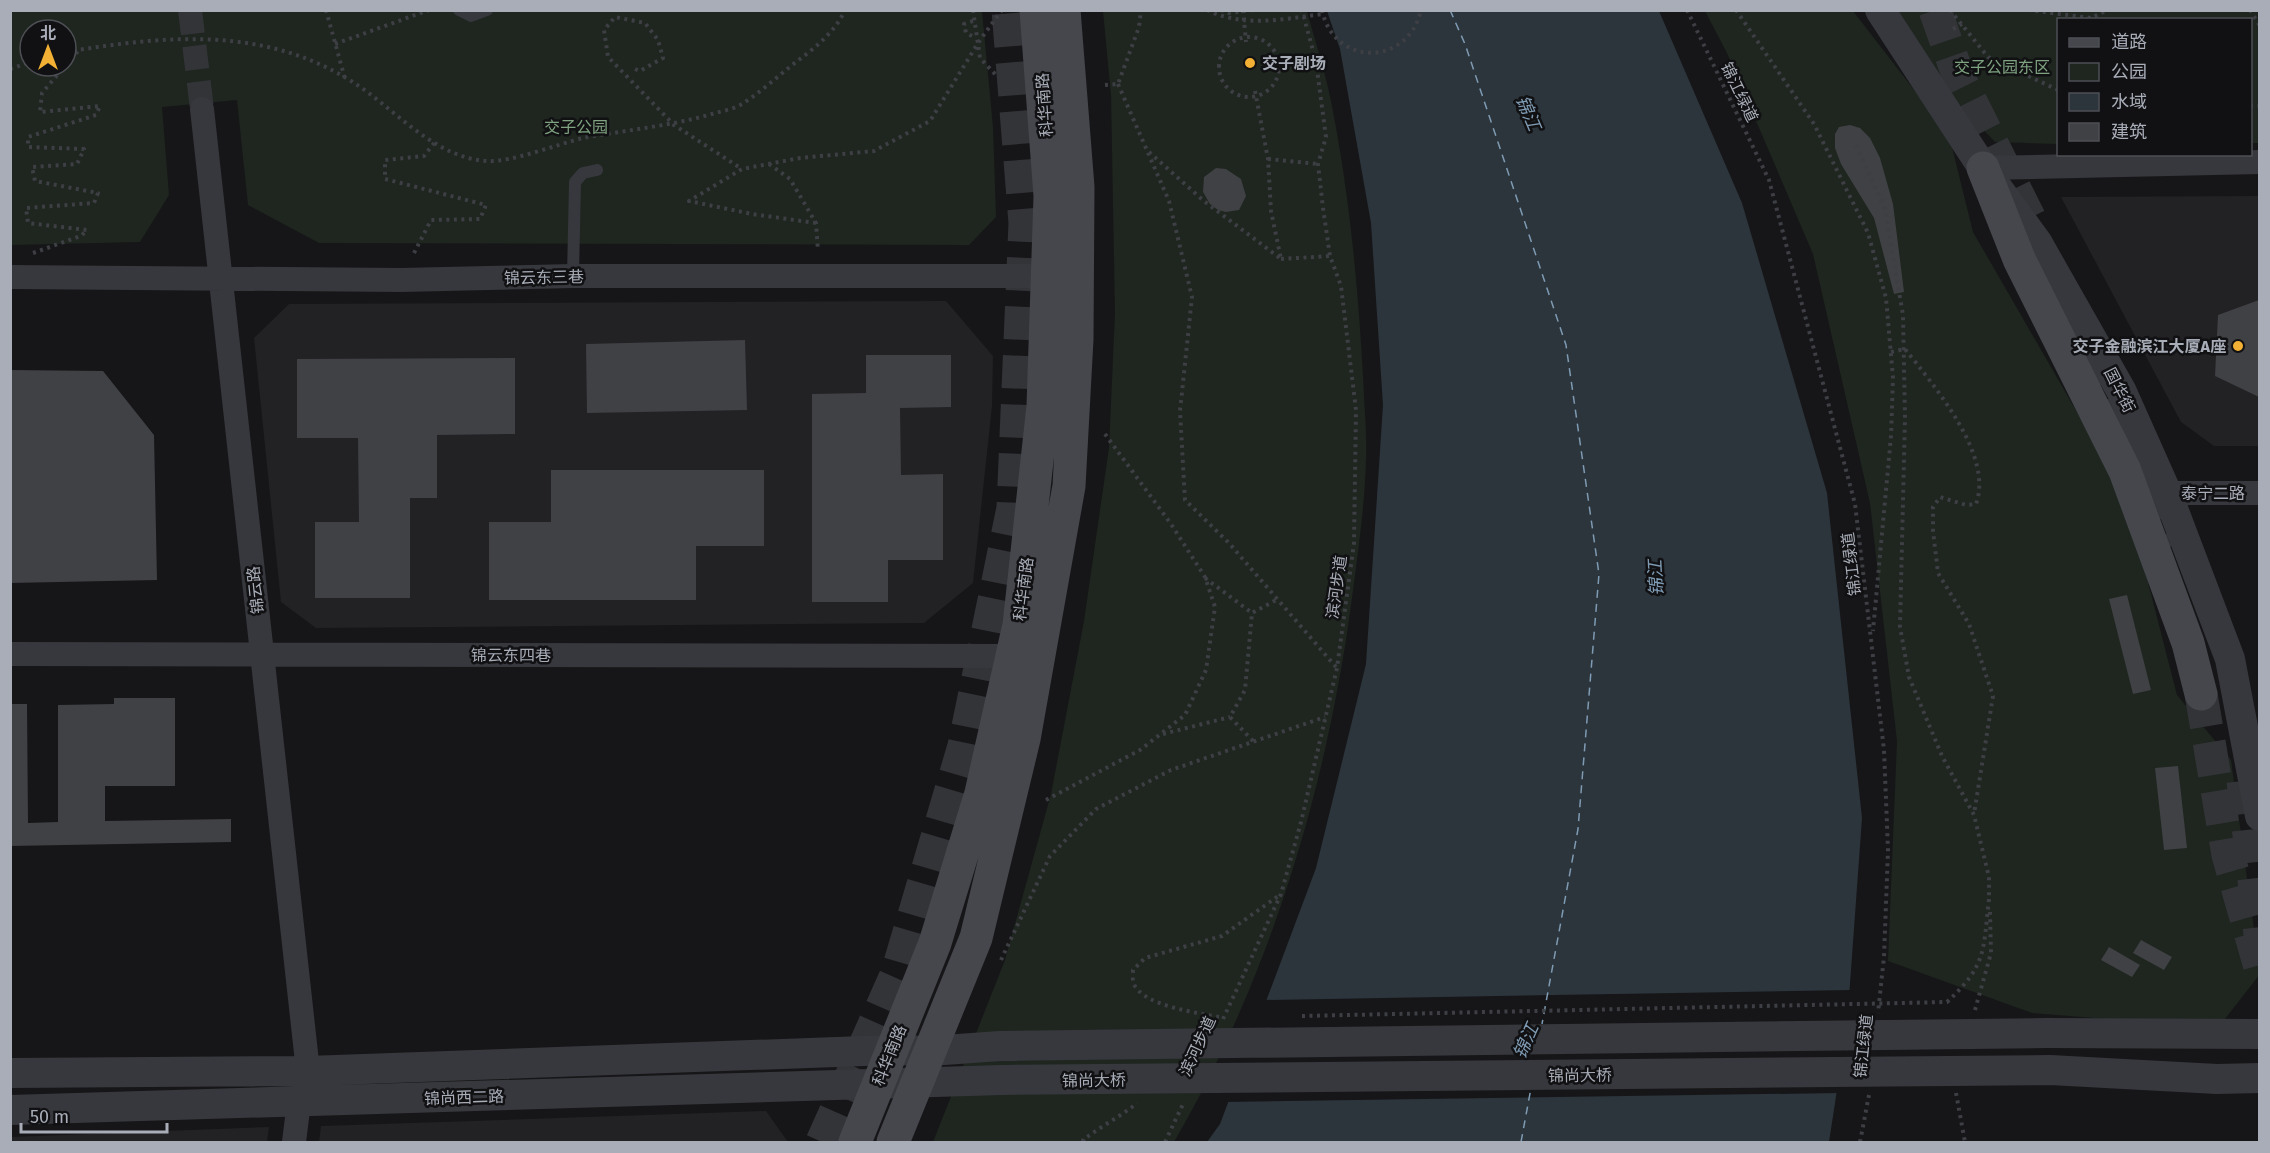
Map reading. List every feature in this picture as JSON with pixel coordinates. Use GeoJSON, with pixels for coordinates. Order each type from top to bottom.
{"type":"FeatureCollection","features":[{"type":"Feature","properties":{"kind":"main road","name":"科华南路"},"geometry":{"type":"LineString","coordinates":[[893,1143],[976,938],[1023,739],[1048,614],[1069,486],[1077,339],[1062,276],[1050,196],[1036,10]]}},
{"type":"Feature","properties":{"kind":"main road","name":"科华南路"},"geometry":{"type":"LineString","coordinates":[[855,1143],[935,943],[981,793],[1019,625],[1043,405],[1078,187],[1064,10]]}},
{"type":"Feature","properties":{"kind":"main road"},"geometry":{"type":"LineString","coordinates":[[1983,168],[2019,259],[2125,471],[2188,643],[2201,694]]}},
{"type":"Feature","properties":{"kind":"street","name":"国华街"},"geometry":{"type":"LineString","coordinates":[[1880,10],[1983,168],[2037,242],[2122,392],[2167,493],[2230,659],[2259,816]]}},
{"type":"Feature","properties":{"kind":"street","name":"锦云路"},"geometry":{"type":"LineString","coordinates":[[202,110],[308,1071]]}},
{"type":"Feature","properties":{"kind":"street"},"geometry":{"type":"LineString","coordinates":[[1983,168],[2259,162]]}},
{"type":"Feature","properties":{"kind":"street","name":"锦云东三巷"},"geometry":{"type":"LineString","coordinates":[[10,277],[401,279],[573,276],[1062,276]]}},
{"type":"Feature","properties":{"kind":"street","name":"泰宁二路"},"geometry":{"type":"LineString","coordinates":[[2167,493],[2259,493]]}},
{"type":"Feature","properties":{"kind":"street","name":"锦云东四巷"},"geometry":{"type":"LineString","coordinates":[[10,654],[1012,656]]}},
{"type":"Feature","properties":{"kind":"street"},"geometry":{"type":"LineString","coordinates":[[10,1073],[308,1071],[891,1050],[930,1051],[1000,1046],[2046,1033],[2259,1034]]}},
{"type":"Feature","properties":{"kind":"street","name":"锦尚大桥"},"geometry":{"type":"LineString","coordinates":[[917,1085],[1002,1080],[2050,1070],[2259,1078]]}},
{"type":"Feature","properties":{"kind":"street","name":"锦尚西二路"},"geometry":{"type":"LineString","coordinates":[[10,1110],[917,1085]]}},
{"type":"Feature","properties":{"kind":"street"},"geometry":{"type":"LineString","coordinates":[[294,1143],[299,1102]]}},
{"type":"Feature","properties":{"kind":"lane"},"geometry":{"type":"LineString","coordinates":[[459,10],[471,16],[487,10]]}},
{"type":"Feature","properties":{"kind":"lane"},"geometry":{"type":"LineString","coordinates":[[573,276],[575,182],[583,173],[597,170]]}},
{"type":"Feature","properties":{"kind":"path"},"geometry":{"type":"LineString","coordinates":[[326,10],[345,79]]}},
{"type":"Feature","properties":{"kind":"path"},"geometry":{"type":"LineString","coordinates":[[335,44],[429,10]]}},
{"type":"Feature","properties":{"kind":"path"},"geometry":{"type":"LineString","coordinates":[[78,50],[113,44],[177,39],[230,39],[305,56],[369,93],[410,128],[457,154],[487,161],[582,139],[674,125],[741,105],[808,53],[839,24],[845,10]]}},
{"type":"Feature","properties":{"kind":"path"},"geometry":{"type":"LineString","coordinates":[[974,10],[980,58],[996,75]]}},
{"type":"Feature","properties":{"kind":"path"},"geometry":{"type":"LineString","coordinates":[[816,223],[752,214],[689,201],[742,169],[800,158],[874,151],[930,121],[980,40],[1002,10]]}},
{"type":"Feature","properties":{"kind":"path"},"geometry":{"type":"LineString","coordinates":[[1142,10],[1139,27],[1119,84],[1169,201],[1192,297],[1180,411],[1185,500],[1228,542],[1337,668]]}},
{"type":"Feature","properties":{"kind":"path"},"geometry":{"type":"LineString","coordinates":[[1207,10],[1225,19],[1264,21],[1322,12],[1334,36],[1347,47],[1364,53],[1381,52],[1398,46],[1411,35],[1421,10]]}},
{"type":"Feature","properties":{"kind":"path"},"geometry":{"type":"LineString","coordinates":[[1221,10],[1243,12],[1254,10]]}},
{"type":"Feature","properties":{"kind":"path","name":"滨河步道"},"geometry":{"type":"LineString","coordinates":[[1220,1026],[1281,894],[1301,822],[1337,668],[1354,543],[1356,410],[1341,286],[1329,256],[1318,164],[1326,137],[1316,62],[1302,10]]}},
{"type":"Feature","properties":{"kind":"path","name":"锦江绿道"},"geometry":{"type":"LineString","coordinates":[[1687,10],[1769,180],[1856,504],[1884,750],[1888,850],[1884,957],[1878,1015]]}},
{"type":"Feature","properties":{"kind":"path"},"geometry":{"type":"LineString","coordinates":[[1736,10],[1814,124],[1868,233],[1886,298],[1890,352],[1891,436],[1872,641]]}},
{"type":"Feature","properties":{"kind":"path"},"geometry":{"type":"LineString","coordinates":[[1950,10],[1988,57],[2057,90]]}},
{"type":"Feature","properties":{"kind":"path"},"geometry":{"type":"LineString","coordinates":[[2028,10],[2059,16],[2091,18],[2107,10]]}},
{"type":"Feature","properties":{"kind":"path"},"geometry":{"type":"LineString","coordinates":[[2048,10],[2059,16]]}},
{"type":"Feature","properties":{"kind":"path"},"geometry":{"type":"LineString","coordinates":[[2250,10],[2259,26]]}},
{"type":"Feature","properties":{"kind":"path"},"geometry":{"type":"LineString","coordinates":[[1243,12],[1246,40]]}},
{"type":"Feature","properties":{"kind":"path"},"geometry":{"type":"LineString","coordinates":[[634,69],[640,71],[663,58],[658,40],[645,23],[615,17],[604,30],[609,57],[674,125],[742,169]]}},
{"type":"Feature","properties":{"kind":"path"},"geometry":{"type":"LineString","coordinates":[[974,20],[964,24],[966,33],[980,40]]}},
{"type":"Feature","properties":{"kind":"path"},"geometry":{"type":"LineString","coordinates":[[1953,28],[1962,24]]}},
{"type":"Feature","properties":{"kind":"path"},"geometry":{"type":"LineString","coordinates":[[1261,39],[1270,44],[1279,62],[1275,82],[1269,90],[1256,96],[1241,97],[1232,93],[1220,78],[1218,68],[1224,49],[1231,42],[1246,40],[1261,39]]}},
{"type":"Feature","properties":{"kind":"path"},"geometry":{"type":"LineString","coordinates":[[33,253],[81,236],[87,230],[28,222],[26,208],[94,203],[98,193],[35,181],[32,167],[77,164],[84,149],[28,147],[28,137],[96,115],[100,106],[40,112],[42,93],[54,78]]}},
{"type":"Feature","properties":{"kind":"path"},"geometry":{"type":"LineString","coordinates":[[1105,85],[1119,84]]}},
{"type":"Feature","properties":{"kind":"path"},"geometry":{"type":"LineString","coordinates":[[1255,91],[1268,159],[1271,211],[1281,260]]}},
{"type":"Feature","properties":{"kind":"path"},"geometry":{"type":"LineString","coordinates":[[414,253],[431,220],[480,219],[486,205],[385,179],[385,160],[424,156],[435,142]]}},
{"type":"Feature","properties":{"kind":"path"},"geometry":{"type":"LineString","coordinates":[[1292,1016],[1947,1002],[1967,983],[1982,958],[1989,899],[1989,877],[1974,815],[1942,756],[1909,677],[1900,627],[1905,349],[1903,315],[1885,209],[1856,146]]}},
{"type":"Feature","properties":{"kind":"path"},"geometry":{"type":"LineString","coordinates":[[1147,149],[1204,201],[1281,260],[1329,256]]}},
{"type":"Feature","properties":{"kind":"path"},"geometry":{"type":"LineString","coordinates":[[1268,159],[1318,164]]}},
{"type":"Feature","properties":{"kind":"path"},"geometry":{"type":"LineString","coordinates":[[768,164],[789,179],[816,223],[818,251]]}},
{"type":"Feature","properties":{"kind":"path"},"geometry":{"type":"LineString","coordinates":[[1890,352],[1905,349]]}},
{"type":"Feature","properties":{"kind":"path"},"geometry":{"type":"LineString","coordinates":[[1905,349],[1944,398],[1972,450],[1982,488],[1976,504],[1966,505],[1940,498],[1933,507],[1933,531],[1938,573],[1969,624],[1993,696],[1974,815]]}},
{"type":"Feature","properties":{"kind":"path"},"geometry":{"type":"LineString","coordinates":[[1046,800],[1140,750],[1160,735],[1185,714],[1206,670],[1215,607],[1205,578],[1171,524],[1105,434]]}},
{"type":"Feature","properties":{"kind":"path"},"geometry":{"type":"LineString","coordinates":[[1205,578],[1252,614]]}},
{"type":"Feature","properties":{"kind":"path"},"geometry":{"type":"LineString","coordinates":[[1252,614],[1278,599]]}},
{"type":"Feature","properties":{"kind":"path"},"geometry":{"type":"LineString","coordinates":[[1160,735],[1230,717],[1245,690],[1252,614]]}},
{"type":"Feature","properties":{"kind":"path"},"geometry":{"type":"LineString","coordinates":[[1000,960],[1050,856],[1096,809],[1171,770],[1325,716]]}},
{"type":"Feature","properties":{"kind":"path"},"geometry":{"type":"LineString","coordinates":[[1230,717],[1253,741]]}},
{"type":"Feature","properties":{"kind":"path"},"geometry":{"type":"LineString","coordinates":[[1220,1017],[1162,1005],[1140,992],[1134,984],[1133,970],[1145,958],[1222,936],[1281,894]]}},
{"type":"Feature","properties":{"kind":"path"},"geometry":{"type":"LineString","coordinates":[[1185,1018],[1232,1017]]}},
{"type":"Feature","properties":{"kind":"path","name":"锦江绿道"},"geometry":{"type":"LineString","coordinates":[[1860,1143],[1871,1084]]}},
{"type":"Feature","properties":{"kind":"path"},"geometry":{"type":"LineString","coordinates":[[1084,1143],[1083,1140],[1117,1119],[1141,1100]]}},
{"type":"Feature","properties":{"kind":"path","name":"滨河步道"},"geometry":{"type":"LineString","coordinates":[[1165,1143],[1185,1100]]}},
{"type":"Feature","properties":{"kind":"shaded area"},"geometry":{"type":"Polygon","coordinates":[[[2259,196],[2259,446],[2214,446],[2181,422],[2061,197],[2259,196]]]}},
{"type":"Feature","properties":{"kind":"shaded area"},"geometry":{"type":"Polygon","coordinates":[[[946,301],[993,356],[992,406],[973,583],[924,623],[316,628],[281,602],[254,338],[289,304],[946,301]]]}},
{"type":"Feature","properties":{"kind":"shaded area"},"geometry":{"type":"Polygon","coordinates":[[[766,1111],[788,1142],[319,1142],[321,1126],[766,1111]]]}},
{"type":"Feature","properties":{"kind":"shaded area"},"geometry":{"type":"Polygon","coordinates":[[[269,1127],[267,1142],[11,1142],[11,1137],[269,1127]]]}},
{"type":"Feature","properties":{"kind":"green space","name":"交子公园"},"geometry":{"type":"Polygon","coordinates":[[[10,11],[982,11],[993,127],[996,217],[969,245],[319,243],[248,205],[237,100],[162,107],[169,195],[140,242],[11,245],[10,11]]]}},
{"type":"Feature","properties":{"kind":"green space"},"geometry":{"type":"Polygon","coordinates":[[[1103,11],[1307,11],[1326,78],[1337,135],[1348,203],[1358,307],[1366,458],[1363,511],[1352,598],[1327,740],[1290,879],[1239,1014],[1174,1142],[933,1142],[1005,960],[1051,794],[1084,621],[1109,448],[1115,313],[1111,95],[1103,11]]]}},
{"type":"Feature","properties":{"kind":"green space"},"geometry":{"type":"Polygon","coordinates":[[[1705,11],[1853,11],[1949,135],[1973,232],[2126,497],[2177,695],[2231,760],[2260,974],[2218,1028],[2032,1013],[1888,961],[1897,741],[1870,503],[1813,254],[1727,53],[1705,11]]]}},
{"type":"Feature","properties":{"kind":"green space","name":"交子公园东区"},"geometry":{"type":"Polygon","coordinates":[[[1898,11],[2259,11],[2259,143],[2252,143],[2252,18],[2057,18],[2057,144],[1995,142],[1957,102],[1898,11]]]}},
{"type":"Feature","properties":{"kind":"water","name":"锦江"},"geometry":{"type":"Polygon","coordinates":[[[1327,11],[1659,11],[1742,203],[1827,493],[1862,818],[1847,1025],[1829,1142],[1207,1142],[1220,1124],[1316,868],[1366,664],[1383,405],[1371,223],[1340,49],[1327,11]]]}},
{"type":"Feature","properties":{"kind":"pier"},"geometry":{"type":"Polygon","coordinates":[[[1852,990],[1839,1093],[1225,1102],[1263,1000],[1852,990]]]}},
{"type":"Feature","properties":{"kind":"building"},"geometry":{"type":"Polygon","coordinates":[[[1850,125],[1860,128],[1870,138],[1880,158],[1893,204],[1904,292],[1894,294],[1874,218],[1841,164],[1835,148],[1835,134],[1839,127],[1850,125]]]}},
{"type":"Feature","properties":{"kind":"building"},"geometry":{"type":"Polygon","coordinates":[[[1216,168],[1226,169],[1241,179],[1246,196],[1239,210],[1226,212],[1218,210],[1210,204],[1203,192],[1204,177],[1216,168]]]}},
{"type":"Feature","properties":{"kind":"building","name":"交子金融滨江大厦A座"},"geometry":{"type":"Polygon","coordinates":[[[2259,300],[2259,397],[2215,376],[2218,315],[2259,300]]]}},
{"type":"Feature","properties":{"kind":"building"},"geometry":{"type":"Polygon","coordinates":[[[745,340],[747,410],[587,413],[586,344],[745,340]]]}},
{"type":"Feature","properties":{"kind":"building"},"geometry":{"type":"Polygon","coordinates":[[[866,355],[951,355],[951,407],[900,408],[901,475],[943,474],[943,560],[888,560],[888,602],[812,602],[812,394],[866,393],[866,355]]]}},
{"type":"Feature","properties":{"kind":"building"},"geometry":{"type":"Polygon","coordinates":[[[515,358],[515,434],[437,435],[437,498],[410,498],[410,598],[315,598],[315,522],[359,522],[358,438],[297,438],[297,359],[515,358]]]}},
{"type":"Feature","properties":{"kind":"building"},"geometry":{"type":"Polygon","coordinates":[[[10,370],[103,371],[154,435],[157,580],[10,583],[10,370]]]}},
{"type":"Feature","properties":{"kind":"building"},"geometry":{"type":"Polygon","coordinates":[[[551,470],[764,470],[764,546],[696,546],[696,600],[489,600],[489,522],[551,522],[551,470]]]}},
{"type":"Feature","properties":{"kind":"building"},"geometry":{"type":"Polygon","coordinates":[[[2127,595],[2151,690],[2133,694],[2109,599],[2127,595]]]}},
{"type":"Feature","properties":{"kind":"building"},"geometry":{"type":"Polygon","coordinates":[[[114,698],[175,698],[175,786],[105,786],[105,821],[231,819],[231,842],[10,846],[10,704],[27,704],[28,823],[58,822],[58,705],[114,704],[114,698]]]}},
{"type":"Feature","properties":{"kind":"building"},"geometry":{"type":"Polygon","coordinates":[[[2178,766],[2187,848],[2164,850],[2155,768],[2178,766]]]}},
{"type":"Feature","properties":{"kind":"building"},"geometry":{"type":"Polygon","coordinates":[[[2141,940],[2172,957],[2164,970],[2133,953],[2141,940]]]}},
{"type":"Feature","properties":{"kind":"building"},"geometry":{"type":"Polygon","coordinates":[[[2109,947],[2140,965],[2132,977],[2101,960],[2109,947]]]}},
{"type":"Feature","properties":{"kind":"ferry route"},"geometry":{"type":"LineString","coordinates":[[1450,10],[1465,44],[1566,345],[1599,574],[1578,829],[1542,1024]]}},
{"type":"Feature","properties":{"kind":"ferry route"},"geometry":{"type":"LineString","coordinates":[[1521,1142],[1531,1088]]}},
{"type":"Feature","properties":{"kind":"tunnel"},"geometry":{"type":"LineString","coordinates":[[190,10],[202,109]]}},
{"type":"Feature","properties":{"kind":"tunnel"},"geometry":{"type":"LineString","coordinates":[[822,1142],[897,973],[964,746],[1013,508],[1025,223],[1008,10]]}},
{"type":"Feature","properties":{"kind":"tunnel"},"geometry":{"type":"LineString","coordinates":[[1935,10],[1959,78],[2031,221]]}},
{"type":"Feature","properties":{"kind":"tunnel"},"geometry":{"type":"LineString","coordinates":[[2089,354],[2174,545]]}},
{"type":"Feature","properties":{"kind":"tunnel"},"geometry":{"type":"LineString","coordinates":[[2201,694],[2228,855],[2260,967]]}},
{"type":"Feature","properties":{"kind":"tunnel"},"geometry":{"type":"LineString","coordinates":[[2243,781],[2260,934]]}},
{"type":"Feature","properties":{"kind":"place","name":"交子剧场"},"geometry":{"type":"Point","coordinates":[1250,63]}},
{"type":"Feature","properties":{"kind":"place","name":"交子金融滨江大厦A座"},"geometry":{"type":"Point","coordinates":[2238,346]}}]}
